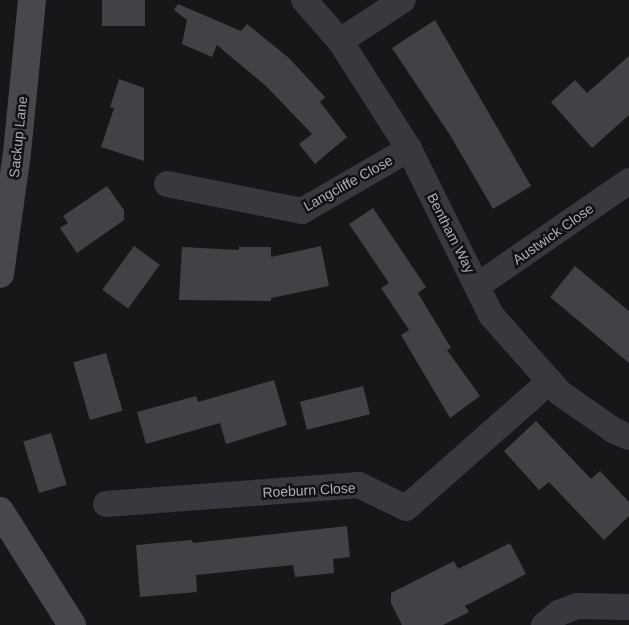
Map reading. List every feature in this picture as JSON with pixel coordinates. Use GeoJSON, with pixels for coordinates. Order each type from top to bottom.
{"type":"FeatureCollection","features":[{"type":"Feature","properties":{"kind":"street","name":"Sackup Lane"},"geometry":{"type":"LineString","coordinates":[[0,274],[17,153],[32,0]]}},
{"type":"Feature","properties":{"kind":"street","name":"Bentham Way"},"geometry":{"type":"LineString","coordinates":[[304,0],[340,41],[409,149],[491,315],[560,393],[613,430],[629,436]]}},
{"type":"Feature","properties":{"kind":"street"},"geometry":{"type":"LineString","coordinates":[[340,41],[403,0]]}},
{"type":"Feature","properties":{"kind":"street","name":"Langcliffe Close"},"geometry":{"type":"LineString","coordinates":[[167,184],[302,211],[409,149]]}},
{"type":"Feature","properties":{"kind":"street","name":"Austwick Close"},"geometry":{"type":"LineString","coordinates":[[478,286],[629,181]]}},
{"type":"Feature","properties":{"kind":"street","name":"Roeburn Close"},"geometry":{"type":"LineString","coordinates":[[106,504],[359,485],[406,508],[550,381]]}},
{"type":"Feature","properties":{"kind":"street"},"geometry":{"type":"LineString","coordinates":[[0,511],[72,625]]}},
{"type":"Feature","properties":{"kind":"street"},"geometry":{"type":"LineString","coordinates":[[544,625],[560,613],[576,606],[629,607]]}},
{"type":"Feature","properties":{"kind":"building"},"geometry":{"type":"Polygon","coordinates":[[[102,0],[145,0],[145,26],[102,26],[102,0]]]}},
{"type":"Feature","properties":{"kind":"building"},"geometry":{"type":"Polygon","coordinates":[[[178,4],[241,31],[247,24],[289,58],[325,97],[320,102],[347,137],[315,164],[299,144],[312,134],[266,86],[217,45],[212,57],[182,44],[187,20],[174,10],[178,4]]]}},
{"type":"Feature","properties":{"kind":"building"},"geometry":{"type":"Polygon","coordinates":[[[435,20],[531,186],[493,209],[450,135],[392,48],[435,20]]]}},
{"type":"Feature","properties":{"kind":"building"},"geometry":{"type":"Polygon","coordinates":[[[629,56],[629,115],[592,148],[551,102],[575,80],[587,93],[629,56]]]}},
{"type":"Feature","properties":{"kind":"building"},"geometry":{"type":"Polygon","coordinates":[[[119,79],[144,88],[144,161],[101,147],[114,108],[110,107],[119,79]]]}},
{"type":"Feature","properties":{"kind":"building"},"geometry":{"type":"Polygon","coordinates":[[[107,186],[124,210],[124,220],[77,253],[60,228],[68,223],[63,216],[107,186]]]}},
{"type":"Feature","properties":{"kind":"building"},"geometry":{"type":"Polygon","coordinates":[[[373,208],[426,287],[418,293],[451,348],[447,350],[480,396],[450,418],[401,335],[409,330],[381,288],[389,283],[349,224],[373,208]]]}},
{"type":"Feature","properties":{"kind":"building"},"geometry":{"type":"Polygon","coordinates":[[[134,246],[160,265],[128,308],[102,290],[134,246]]]}},
{"type":"Feature","properties":{"kind":"building"},"geometry":{"type":"Polygon","coordinates":[[[321,246],[329,286],[271,298],[271,301],[179,300],[182,247],[239,250],[239,247],[271,247],[271,257],[321,246]]]}},
{"type":"Feature","properties":{"kind":"building"},"geometry":{"type":"Polygon","coordinates":[[[575,266],[629,311],[629,363],[550,297],[575,266]]]}},
{"type":"Feature","properties":{"kind":"building"},"geometry":{"type":"Polygon","coordinates":[[[106,353],[123,411],[90,420],[73,362],[106,353]]]}},
{"type":"Feature","properties":{"kind":"building"},"geometry":{"type":"Polygon","coordinates":[[[274,380],[287,425],[226,444],[220,423],[146,444],[137,412],[196,396],[198,402],[274,380]]]}},
{"type":"Feature","properties":{"kind":"building"},"geometry":{"type":"Polygon","coordinates":[[[363,386],[370,414],[307,430],[300,402],[363,386]]]}},
{"type":"Feature","properties":{"kind":"building"},"geometry":{"type":"Polygon","coordinates":[[[536,421],[591,479],[600,471],[629,502],[629,516],[604,540],[549,482],[539,490],[504,451],[536,421]]]}},
{"type":"Feature","properties":{"kind":"building"},"geometry":{"type":"Polygon","coordinates":[[[51,433],[67,485],[39,493],[23,441],[51,433]]]}},
{"type":"Feature","properties":{"kind":"building"},"geometry":{"type":"Polygon","coordinates":[[[347,526],[350,557],[333,559],[334,573],[295,577],[293,565],[196,575],[197,592],[140,597],[136,545],[192,540],[193,543],[347,526]]]}},
{"type":"Feature","properties":{"kind":"building"},"geometry":{"type":"Polygon","coordinates":[[[510,543],[526,574],[465,606],[469,612],[443,625],[402,625],[391,603],[391,593],[454,561],[458,569],[510,543]]]}}]}
